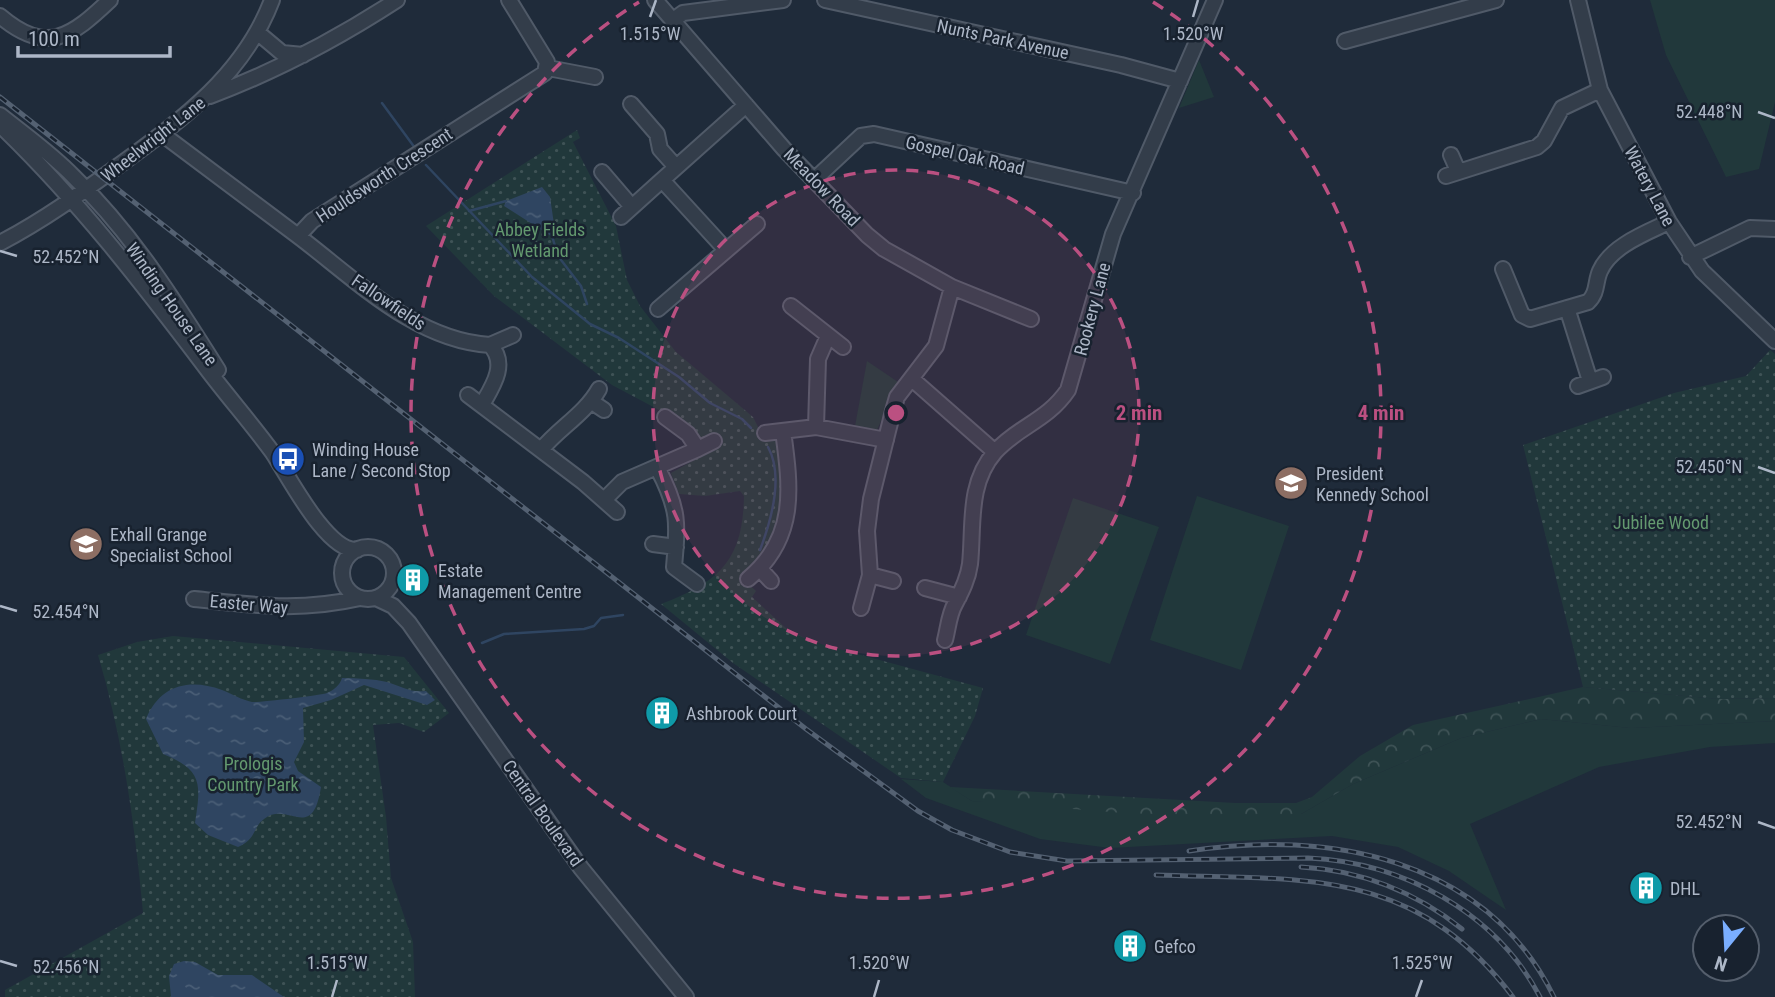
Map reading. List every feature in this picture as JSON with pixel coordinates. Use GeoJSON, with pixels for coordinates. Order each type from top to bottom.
{"type":"FeatureCollection","features":[{"type":"Feature","properties":{"kind":"street"},"geometry":{"type":"LineString","coordinates":[[0,16],[33,37],[60,37],[82,26],[110,0]]}},
{"type":"Feature","properties":{"kind":"street","name":"Wheelwright Lane"},"geometry":{"type":"LineString","coordinates":[[0,243],[88,191],[205,98],[223,80],[257,32],[272,0]]}},
{"type":"Feature","properties":{"kind":"street"},"geometry":{"type":"LineString","coordinates":[[205,98],[272,72],[311,53],[397,0]]}},
{"type":"Feature","properties":{"kind":"street"},"geometry":{"type":"LineString","coordinates":[[509,0],[548,68],[595,77]]}},
{"type":"Feature","properties":{"kind":"street","name":"Meadow Road"},"geometry":{"type":"LineString","coordinates":[[654,0],[814,180],[884,249],[952,288],[1031,320]]}},
{"type":"Feature","properties":{"kind":"street"},"geometry":{"type":"LineString","coordinates":[[672,21],[683,13],[783,0]]}},
{"type":"Feature","properties":{"kind":"street","name":"Nunts Park Avenue"},"geometry":{"type":"LineString","coordinates":[[825,0],[1121,65],[1180,81]]}},
{"type":"Feature","properties":{"kind":"street","name":"Rookery Lane"},"geometry":{"type":"LineString","coordinates":[[995,452],[1056,408],[1068,390],[1113,234],[1215,0]]}},
{"type":"Feature","properties":{"kind":"street"},"geometry":{"type":"LineString","coordinates":[[1345,41],[1496,0]]}},
{"type":"Feature","properties":{"kind":"street","name":"Watery Lane"},"geometry":{"type":"LineString","coordinates":[[1578,0],[1600,90],[1669,222],[1690,257],[1775,341]]}},
{"type":"Feature","properties":{"kind":"street"},"geometry":{"type":"LineString","coordinates":[[257,32],[285,55],[295,57],[311,53]]}},
{"type":"Feature","properties":{"kind":"street","name":"Houldsworth Crescent"},"geometry":{"type":"LineString","coordinates":[[298,236],[312,221],[545,73],[548,68]]}},
{"type":"Feature","properties":{"kind":"street"},"geometry":{"type":"LineString","coordinates":[[1451,155],[1452,174],[1536,147],[1544,141],[1562,108],[1600,90]]}},
{"type":"Feature","properties":{"kind":"street"},"geometry":{"type":"LineString","coordinates":[[631,104],[657,134],[660,149],[676,167]]}},
{"type":"Feature","properties":{"kind":"street"},"geometry":{"type":"LineString","coordinates":[[621,217],[746,105]]}},
{"type":"Feature","properties":{"kind":"street","name":"Winding House Lane"},"geometry":{"type":"LineString","coordinates":[[0,115],[88,191],[172,297],[243,413],[323,529],[340,546],[357,550]]}},
{"type":"Feature","properties":{"kind":"street","name":"Winding House Lane"},"geometry":{"type":"LineString","coordinates":[[0,125],[74,200],[150,290],[243,413]]}},
{"type":"Feature","properties":{"kind":"street"},"geometry":{"type":"LineString","coordinates":[[162,134],[298,236]]}},
{"type":"Feature","properties":{"kind":"street","name":"Gospel Oak Road"},"geometry":{"type":"LineString","coordinates":[[814,180],[861,136],[874,134],[1133,193]]}},
{"type":"Feature","properties":{"kind":"street"},"geometry":{"type":"LineString","coordinates":[[602,172],[632,206]]}},
{"type":"Feature","properties":{"kind":"street"},"geometry":{"type":"LineString","coordinates":[[662,180],[726,250]]}},
{"type":"Feature","properties":{"kind":"street"},"geometry":{"type":"LineString","coordinates":[[1503,269],[1524,317],[1530,319],[1591,299],[1600,272],[1619,250],[1636,238],[1669,222]]}},
{"type":"Feature","properties":{"kind":"street"},"geometry":{"type":"LineString","coordinates":[[658,309],[757,224]]}},
{"type":"Feature","properties":{"kind":"street"},"geometry":{"type":"LineString","coordinates":[[1690,257],[1750,228],[1775,229]]}},
{"type":"Feature","properties":{"kind":"street","name":"Fallowfields"},"geometry":{"type":"LineString","coordinates":[[298,236],[427,329],[462,342],[490,345]]}},
{"type":"Feature","properties":{"kind":"street"},"geometry":{"type":"LineString","coordinates":[[861,608],[870,575],[867,531],[869,510],[897,397],[936,346],[952,288]]}},
{"type":"Feature","properties":{"kind":"street"},"geometry":{"type":"LineString","coordinates":[[791,306],[843,347]]}},
{"type":"Feature","properties":{"kind":"street"},"geometry":{"type":"LineString","coordinates":[[1567,308],[1591,381]]}},
{"type":"Feature","properties":{"kind":"street"},"geometry":{"type":"LineString","coordinates":[[482,403],[499,371],[498,360],[490,345],[513,335]]}},
{"type":"Feature","properties":{"kind":"street"},"geometry":{"type":"LineString","coordinates":[[816,427],[818,359],[828,336]]}},
{"type":"Feature","properties":{"kind":"street"},"geometry":{"type":"LineString","coordinates":[[912,379],[995,452],[972,504],[970,564],[954,605],[945,640]]}},
{"type":"Feature","properties":{"kind":"street"},"geometry":{"type":"LineString","coordinates":[[468,395],[482,403],[617,512]]}},
{"type":"Feature","properties":{"kind":"street"},"geometry":{"type":"LineString","coordinates":[[541,450],[560,428],[598,401]]}},
{"type":"Feature","properties":{"kind":"street"},"geometry":{"type":"LineString","coordinates":[[665,416],[688,434],[698,449]]}},
{"type":"Feature","properties":{"kind":"street"},"geometry":{"type":"LineString","coordinates":[[748,579],[777,548],[786,519],[790,482],[772,432],[816,427],[886,440]]}},
{"type":"Feature","properties":{"kind":"street"},"geometry":{"type":"LineString","coordinates":[[604,500],[622,482],[658,469],[714,441]]}},
{"type":"Feature","properties":{"kind":"street"},"geometry":{"type":"LineString","coordinates":[[658,469],[674,506],[678,527],[674,567],[697,584]]}},
{"type":"Feature","properties":{"kind":"street","name":"Winding House Lane"},"geometry":{"type":"LineString","coordinates":[[323,529],[342,573]]}},
{"type":"Feature","properties":{"kind":"street"},"geometry":{"type":"LineString","coordinates":[[653,544],[676,547]]}},
{"type":"Feature","properties":{"kind":"street"},"geometry":{"type":"LineString","coordinates":[[373,548],[384,553],[393,567],[393,582],[387,591],[376,598],[360,598],[349,590],[342,573],[346,560],[357,550],[373,548]]}},
{"type":"Feature","properties":{"kind":"street"},"geometry":{"type":"LineString","coordinates":[[760,569],[771,581]]}},
{"type":"Feature","properties":{"kind":"street","name":"Easter Way"},"geometry":{"type":"LineString","coordinates":[[304,608],[326,598],[342,573]]}},
{"type":"Feature","properties":{"kind":"street"},"geometry":{"type":"LineString","coordinates":[[870,575],[894,581]]}},
{"type":"Feature","properties":{"kind":"street","name":"Central Boulevard"},"geometry":{"type":"LineString","coordinates":[[393,582],[409,623]]}},
{"type":"Feature","properties":{"kind":"street"},"geometry":{"type":"LineString","coordinates":[[925,588],[959,597]]}},
{"type":"Feature","properties":{"kind":"street","name":"Easter Way"},"geometry":{"type":"LineString","coordinates":[[194,599],[218,609],[304,608],[360,598]]}},
{"type":"Feature","properties":{"kind":"street","name":"Central Boulevard"},"geometry":{"type":"LineString","coordinates":[[376,598],[393,606],[409,623],[581,868],[686,997]]}},
{"type":"Feature","properties":{"kind":"green space"},"geometry":{"type":"Polygon","coordinates":[[[1650,0],[1775,0],[1775,102],[1759,169],[1726,177],[1666,55],[1650,0]]]}},
{"type":"Feature","properties":{"kind":"green space"},"geometry":{"type":"Polygon","coordinates":[[[1199,60],[1214,97],[1179,108],[1199,60]]]}},
{"type":"Feature","properties":{"kind":"green space","name":"Abbey Fields Wetland"},"geometry":{"type":"Polygon","coordinates":[[[577,130],[580,138],[573,142],[616,226],[627,280],[640,306],[676,352],[753,417],[765,441],[776,441],[781,482],[779,515],[767,545],[742,578],[756,591],[752,597],[788,630],[813,642],[983,688],[975,716],[943,782],[901,778],[733,663],[661,604],[698,587],[724,566],[739,537],[744,496],[740,491],[705,496],[679,494],[671,473],[707,453],[695,429],[612,385],[494,296],[426,226],[577,130]]]}},
{"type":"Feature","properties":{"kind":"green space","name":"Jubilee Wood"},"geometry":{"type":"Polygon","coordinates":[[[1770,350],[1775,354],[1775,698],[1719,699],[1583,687],[1523,445],[1674,393],[1746,376],[1770,350]]]}},
{"type":"Feature","properties":{"kind":"green space"},"geometry":{"type":"Polygon","coordinates":[[[867,361],[898,382],[877,430],[855,426],[867,361]]]}},
{"type":"Feature","properties":{"kind":"green space"},"geometry":{"type":"Polygon","coordinates":[[[1197,496],[1289,526],[1241,670],[1150,640],[1197,496]]]}},
{"type":"Feature","properties":{"kind":"green space"},"geometry":{"type":"Polygon","coordinates":[[[1073,498],[1159,527],[1110,664],[1026,635],[1073,498]]]}},
{"type":"Feature","properties":{"kind":"green space","name":"Prologis Country Park"},"geometry":{"type":"Polygon","coordinates":[[[173,636],[404,657],[449,713],[424,732],[399,723],[373,725],[386,817],[391,878],[413,942],[415,997],[5,997],[5,990],[143,913],[127,783],[98,655],[137,642],[173,636]]]}},
{"type":"Feature","properties":{"kind":"green space"},"geometry":{"type":"Polygon","coordinates":[[[1583,687],[1719,699],[1775,698],[1775,721],[1631,728],[1541,719],[1461,738],[1353,784],[1301,814],[1274,819],[1123,813],[972,801],[950,787],[1235,803],[1296,803],[1312,797],[1360,756],[1413,725],[1583,687]]]}},
{"type":"Feature","properties":{"kind":"green space"},"geometry":{"type":"Polygon","coordinates":[[[1541,719],[1631,728],[1775,721],[1775,743],[1710,747],[1599,767],[1470,824],[1506,910],[1449,871],[1398,847],[1332,836],[1110,848],[1040,839],[926,798],[901,779],[943,782],[972,801],[1301,814],[1353,784],[1461,738],[1541,719]]]}},
{"type":"Feature","properties":{"kind":"water"},"geometry":{"type":"Polygon","coordinates":[[[542,187],[550,197],[555,231],[551,236],[504,206],[506,201],[542,187]]]}},
{"type":"Feature","properties":{"kind":"water"},"geometry":{"type":"Polygon","coordinates":[[[342,678],[376,680],[410,690],[426,691],[435,700],[427,705],[364,685],[331,700],[303,708],[304,742],[294,762],[298,771],[321,787],[312,813],[305,817],[282,814],[264,819],[248,841],[238,847],[208,835],[195,823],[198,798],[196,780],[186,766],[163,754],[146,719],[159,698],[177,687],[198,685],[210,686],[252,702],[277,700],[327,693],[340,683],[342,678]]]}},
{"type":"Feature","properties":{"kind":"water"},"geometry":{"type":"Polygon","coordinates":[[[195,962],[218,975],[252,975],[284,997],[171,997],[169,976],[174,964],[195,962]]]}},
{"type":"Feature","properties":{"kind":"waterway"},"geometry":{"type":"LineString","coordinates":[[382,103],[415,148]]}},
{"type":"Feature","properties":{"kind":"waterway"},"geometry":{"type":"LineString","coordinates":[[426,165],[532,277],[590,324],[619,338],[679,377],[710,403],[742,419],[751,428]]}},
{"type":"Feature","properties":{"kind":"waterway"},"geometry":{"type":"LineString","coordinates":[[469,211],[506,201]]}},
{"type":"Feature","properties":{"kind":"waterway"},"geometry":{"type":"LineString","coordinates":[[552,236],[558,256],[581,286],[587,304]]}},
{"type":"Feature","properties":{"kind":"waterway"},"geometry":{"type":"LineString","coordinates":[[760,550],[774,498],[775,471],[768,447]]}},
{"type":"Feature","properties":{"kind":"waterway"},"geometry":{"type":"LineString","coordinates":[[482,643],[504,634],[584,629],[594,626],[601,618],[623,615]]}},
{"type":"Feature","properties":{"kind":"railway"},"geometry":{"type":"LineString","coordinates":[[0,97],[806,729],[918,811],[952,830],[1010,852],[1067,861],[1308,858],[1378,869],[1443,897],[1472,917],[1498,940],[1521,967],[1540,997]]}},
{"type":"Feature","properties":{"kind":"railway"},"geometry":{"type":"LineString","coordinates":[[1189,851],[1242,845],[1295,845],[1348,851],[1398,864],[1445,884],[1488,912],[1524,950],[1554,997]]}},
{"type":"Feature","properties":{"kind":"railway"},"geometry":{"type":"LineString","coordinates":[[1301,867],[1345,873],[1386,885],[1426,904],[1462,929]]}},
{"type":"Feature","properties":{"kind":"railway"},"geometry":{"type":"LineString","coordinates":[[1156,875],[1307,881],[1352,889],[1395,902],[1436,923],[1475,954],[1513,997]]}},
{"type":"Feature","properties":{"kind":"place","name":"Winding House Lane / Second Stop"},"geometry":{"type":"Point","coordinates":[288,459]}},
{"type":"Feature","properties":{"kind":"place","name":"President Kennedy School"},"geometry":{"type":"Point","coordinates":[1291,483]}},
{"type":"Feature","properties":{"kind":"place","name":"Exhall Grange Specialist School"},"geometry":{"type":"Point","coordinates":[86,544]}},
{"type":"Feature","properties":{"kind":"place","name":"Estate Management Centre"},"geometry":{"type":"Point","coordinates":[413,580]}},
{"type":"Feature","properties":{"kind":"place","name":"Ashbrook Court"},"geometry":{"type":"Point","coordinates":[662,713]}},
{"type":"Feature","properties":{"kind":"place","name":"DHL"},"geometry":{"type":"Point","coordinates":[1646,888]}},
{"type":"Feature","properties":{"kind":"place","name":"Gefco"},"geometry":{"type":"Point","coordinates":[1130,946]}}]}
